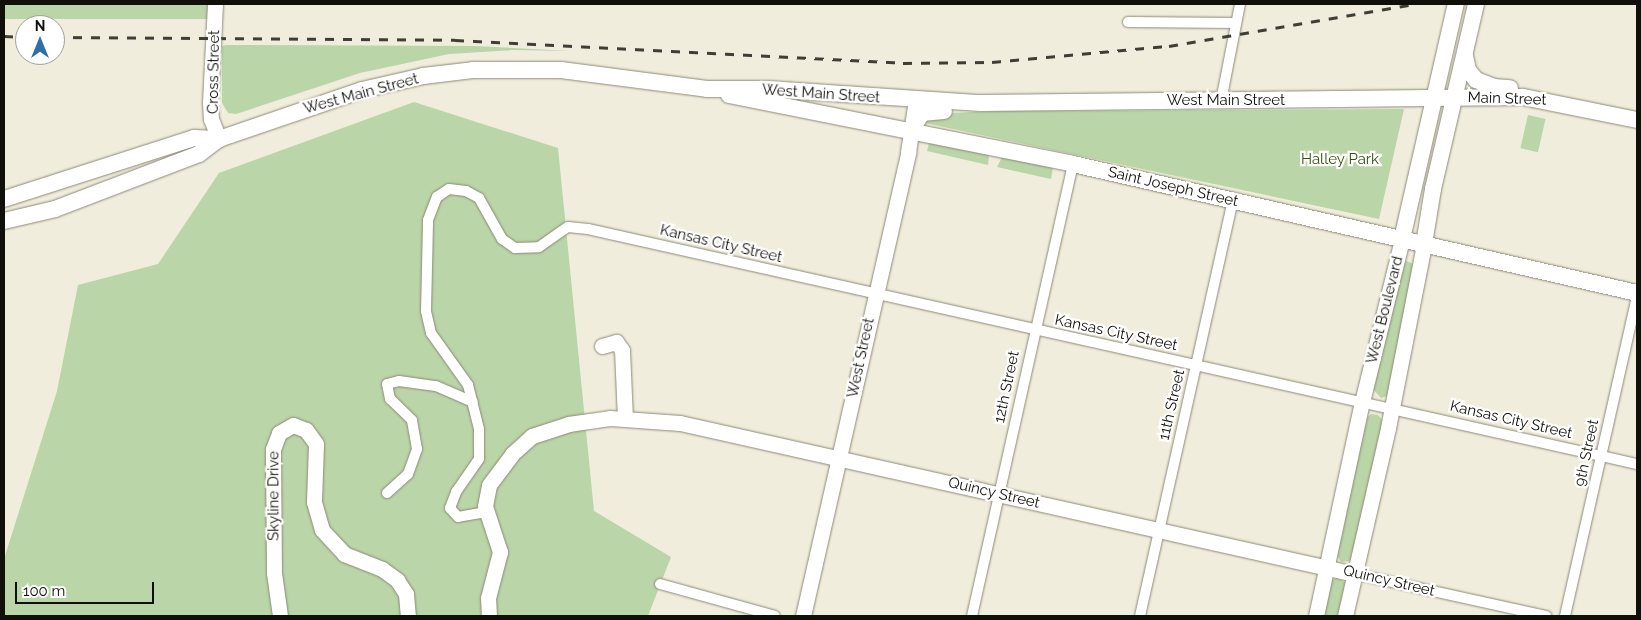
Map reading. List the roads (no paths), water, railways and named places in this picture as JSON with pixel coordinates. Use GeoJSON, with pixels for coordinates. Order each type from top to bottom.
{"type":"FeatureCollection","features":[{"type":"Feature","properties":{"kind":"main road","name":"West Boulevard"},"geometry":{"type":"LineString","coordinates":[[1402,239],[1456,4]]}},
{"type":"Feature","properties":{"kind":"main road","name":"West Boulevard"},"geometry":{"type":"LineString","coordinates":[[1424,244],[1454,98],[1476,4]]}},
{"type":"Feature","properties":{"kind":"main road"},"geometry":{"type":"LineString","coordinates":[[1465,56],[1468,70],[1476,80],[1494,87],[1526,89],[1550,100]]}},
{"type":"Feature","properties":{"kind":"main road","name":"West Main Street"},"geometry":{"type":"LineString","coordinates":[[4,222],[41,214],[199,154],[219,139],[362,90],[423,76],[472,70],[561,70],[707,89],[768,89],[916,100],[1002,102],[1435,100]]}},
{"type":"Feature","properties":{"kind":"main road","name":"Saint Joseph Street"},"geometry":{"type":"LineString","coordinates":[[707,89],[766,105],[912,130],[1073,164],[1637,294]]}},
{"type":"Feature","properties":{"kind":"main road","name":"Main Street"},"geometry":{"type":"LineString","coordinates":[[1435,100],[1497,96],[1550,100],[1637,120]]}},
{"type":"Feature","properties":{"kind":"main road"},"geometry":{"type":"LineString","coordinates":[[912,130],[918,115],[925,111],[972,112],[1002,102]]}},
{"type":"Feature","properties":{"kind":"main road","name":"West Main Street"},"geometry":{"type":"LineString","coordinates":[[4,199],[54,185],[194,138],[219,139]]}},
{"type":"Feature","properties":{"kind":"main road"},"geometry":{"type":"LineString","coordinates":[[4,206],[56,194],[117,170],[143,154]]}},
{"type":"Feature","properties":{"kind":"street","name":"Cross Street"},"geometry":{"type":"LineString","coordinates":[[215,4],[210,102],[212,119],[219,139]]}},
{"type":"Feature","properties":{"kind":"street"},"geometry":{"type":"LineString","coordinates":[[1221,101],[1240,4]]}},
{"type":"Feature","properties":{"kind":"street"},"geometry":{"type":"LineString","coordinates":[[1128,22],[1236,23]]}},
{"type":"Feature","properties":{"kind":"street","name":"West Street"},"geometry":{"type":"LineString","coordinates":[[803,616],[912,130],[916,100]]}},
{"type":"Feature","properties":{"kind":"street","name":"12th Street"},"geometry":{"type":"LineString","coordinates":[[972,616],[1073,164]]}},
{"type":"Feature","properties":{"kind":"street","name":"Kansas City Street"},"geometry":{"type":"LineString","coordinates":[[473,402],[463,376],[436,341],[428,322],[426,233],[437,197],[449,188],[473,194],[484,206],[502,239],[515,248],[539,247],[568,227],[588,229],[1637,464]]}},
{"type":"Feature","properties":{"kind":"street","name":"11th Street"},"geometry":{"type":"LineString","coordinates":[[1140,616],[1233,200]]}},
{"type":"Feature","properties":{"kind":"street","name":"West Boulevard"},"geometry":{"type":"LineString","coordinates":[[1316,616],[1362,402],[1402,239]]}},
{"type":"Feature","properties":{"kind":"street","name":"West Boulevard"},"geometry":{"type":"LineString","coordinates":[[1345,616],[1392,408],[1424,244]]}},
{"type":"Feature","properties":{"kind":"street","name":"9th Street"},"geometry":{"type":"LineString","coordinates":[[1565,616],[1637,294]]}},
{"type":"Feature","properties":{"kind":"street"},"geometry":{"type":"LineString","coordinates":[[602,346],[616,342],[622,350],[626,418]]}},
{"type":"Feature","properties":{"kind":"street"},"geometry":{"type":"LineString","coordinates":[[387,493],[408,474],[417,449],[412,420],[390,400],[387,384],[399,381],[436,386],[473,402],[479,436],[479,459],[456,492],[450,508],[458,517],[486,512],[500,552],[488,598],[489,616]]}},
{"type":"Feature","properties":{"kind":"street","name":"Quincy Street"},"geometry":{"type":"LineString","coordinates":[[486,512],[485,497],[489,485],[526,439],[568,424],[626,418],[680,423],[1546,616]]}},
{"type":"Feature","properties":{"kind":"street","name":"Skyline Drive"},"geometry":{"type":"LineString","coordinates":[[280,616],[274,573],[273,449],[279,433],[293,426],[306,430],[316,444],[314,502],[322,530],[344,554],[382,569],[397,580],[406,594],[408,616]]}},
{"type":"Feature","properties":{"kind":"street"},"geometry":{"type":"LineString","coordinates":[[660,584],[775,616]]}},
{"type":"Feature","properties":{"kind":"railway"},"geometry":{"type":"LineString","coordinates":[[65,37],[455,40],[903,63],[992,62],[1169,46],[1414,4]]}},
{"type":"Feature","properties":{"kind":"railway"},"geometry":{"type":"LineString","coordinates":[[4,36],[15,37]]}},
{"type":"Feature","properties":{"kind":"park label","name":"Halley Park"},"geometry":{"type":"Point","coordinates":[1340,160]}}]}
